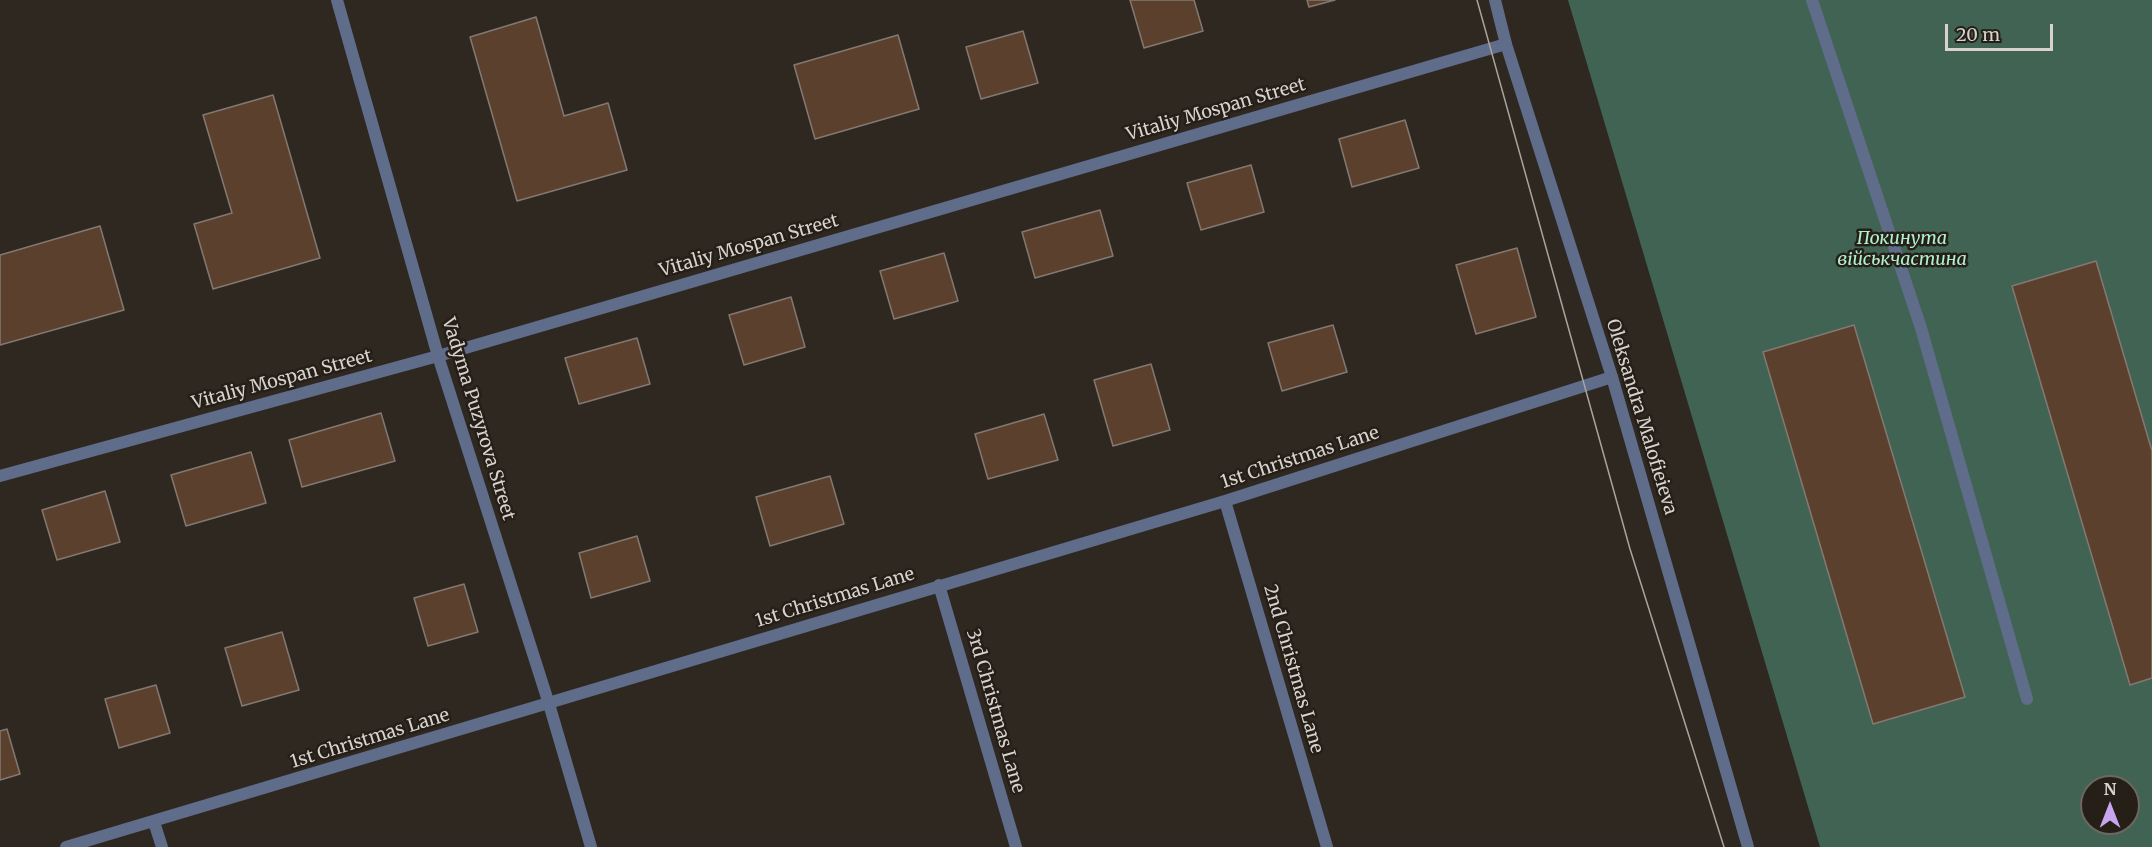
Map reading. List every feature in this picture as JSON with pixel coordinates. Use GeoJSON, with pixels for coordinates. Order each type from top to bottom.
{"type":"FeatureCollection","features":[{"type":"Feature","properties":{"kind":"street","name":"Vadyma Puzyrova Street"},"geometry":{"type":"LineString","coordinates":[[337,0],[438,356],[549,704],[591,847]]}},
{"type":"Feature","properties":{"kind":"street","name":"Oleksandra Malofieieva"},"geometry":{"type":"LineString","coordinates":[[1495,0],[1506,44],[1612,378],[1748,847]]}},
{"type":"Feature","properties":{"kind":"street"},"geometry":{"type":"LineString","coordinates":[[1812,0],[1921,328],[2027,699]]}},
{"type":"Feature","properties":{"kind":"street","name":"Vitaliy Mospan Street"},"geometry":{"type":"LineString","coordinates":[[0,476],[438,356],[1506,44]]}},
{"type":"Feature","properties":{"kind":"street","name":"1st Christmas Lane"},"geometry":{"type":"LineString","coordinates":[[66,847],[1225,501],[1612,378]]}},
{"type":"Feature","properties":{"kind":"street","name":"2nd Christmas Lane"},"geometry":{"type":"LineString","coordinates":[[1225,501],[1327,847]]}},
{"type":"Feature","properties":{"kind":"street","name":"3rd Christmas Lane"},"geometry":{"type":"LineString","coordinates":[[939,585],[1016,847]]}},
{"type":"Feature","properties":{"kind":"street"},"geometry":{"type":"LineString","coordinates":[[154,822],[162,847]]}},
{"type":"Feature","properties":{"kind":"green space","name":"Покинута військчастина"},"geometry":{"type":"Polygon","coordinates":[[[1568,0],[2152,0],[2152,847],[1820,847],[1568,0]]]}},
{"type":"Feature","properties":{"kind":"building"},"geometry":{"type":"Polygon","coordinates":[[[1130,0],[1194,0],[1203,31],[1144,48],[1130,0]]]}},
{"type":"Feature","properties":{"kind":"building"},"geometry":{"type":"Polygon","coordinates":[[[1307,0],[1335,0],[1309,7],[1307,0]]]}},
{"type":"Feature","properties":{"kind":"building"},"geometry":{"type":"Polygon","coordinates":[[[536,17],[564,116],[608,103],[627,170],[517,201],[470,37],[536,17]]]}},
{"type":"Feature","properties":{"kind":"building"},"geometry":{"type":"Polygon","coordinates":[[[1023,31],[1038,83],[981,99],[966,47],[1023,31]]]}},
{"type":"Feature","properties":{"kind":"building"},"geometry":{"type":"Polygon","coordinates":[[[898,35],[919,109],[815,139],[794,65],[898,35]]]}},
{"type":"Feature","properties":{"kind":"building"},"geometry":{"type":"Polygon","coordinates":[[[273,95],[320,258],[213,289],[194,224],[232,213],[203,115],[273,95]]]}},
{"type":"Feature","properties":{"kind":"building"},"geometry":{"type":"Polygon","coordinates":[[[1405,120],[1419,168],[1352,187],[1339,139],[1405,120]]]}},
{"type":"Feature","properties":{"kind":"building"},"geometry":{"type":"Polygon","coordinates":[[[1251,165],[1264,212],[1201,230],[1187,183],[1251,165]]]}},
{"type":"Feature","properties":{"kind":"building"},"geometry":{"type":"Polygon","coordinates":[[[1100,210],[1113,256],[1035,278],[1022,232],[1100,210]]]}},
{"type":"Feature","properties":{"kind":"building"},"geometry":{"type":"Polygon","coordinates":[[[100,226],[124,310],[0,345],[0,255],[100,226]]]}},
{"type":"Feature","properties":{"kind":"building"},"geometry":{"type":"Polygon","coordinates":[[[1517,248],[1536,317],[1476,334],[1456,265],[1517,248]]]}},
{"type":"Feature","properties":{"kind":"building"},"geometry":{"type":"Polygon","coordinates":[[[944,253],[958,301],[894,319],[880,271],[944,253]]]}},
{"type":"Feature","properties":{"kind":"building"},"geometry":{"type":"Polygon","coordinates":[[[2096,261],[2152,451],[2152,678],[2130,685],[2012,286],[2096,261]]]}},
{"type":"Feature","properties":{"kind":"building"},"geometry":{"type":"Polygon","coordinates":[[[791,297],[805,347],[744,365],[729,315],[791,297]]]}},
{"type":"Feature","properties":{"kind":"building"},"geometry":{"type":"Polygon","coordinates":[[[1333,325],[1347,372],[1282,391],[1268,343],[1333,325]]]}},
{"type":"Feature","properties":{"kind":"building"},"geometry":{"type":"Polygon","coordinates":[[[1854,325],[1965,697],[1873,724],[1763,352],[1854,325]]]}},
{"type":"Feature","properties":{"kind":"building"},"geometry":{"type":"Polygon","coordinates":[[[637,338],[650,384],[579,404],[565,358],[637,338]]]}},
{"type":"Feature","properties":{"kind":"building"},"geometry":{"type":"Polygon","coordinates":[[[1151,364],[1170,430],[1113,446],[1094,380],[1151,364]]]}},
{"type":"Feature","properties":{"kind":"building"},"geometry":{"type":"Polygon","coordinates":[[[381,413],[395,461],[302,487],[289,440],[381,413]]]}},
{"type":"Feature","properties":{"kind":"building"},"geometry":{"type":"Polygon","coordinates":[[[1044,414],[1058,460],[988,479],[975,434],[1044,414]]]}},
{"type":"Feature","properties":{"kind":"building"},"geometry":{"type":"Polygon","coordinates":[[[251,452],[266,503],[186,526],[171,475],[251,452]]]}},
{"type":"Feature","properties":{"kind":"building"},"geometry":{"type":"Polygon","coordinates":[[[830,476],[844,524],[770,546],[756,497],[830,476]]]}},
{"type":"Feature","properties":{"kind":"building"},"geometry":{"type":"Polygon","coordinates":[[[105,491],[120,542],[57,560],[42,510],[105,491]]]}},
{"type":"Feature","properties":{"kind":"building"},"geometry":{"type":"Polygon","coordinates":[[[637,536],[650,581],[591,598],[579,553],[637,536]]]}},
{"type":"Feature","properties":{"kind":"building"},"geometry":{"type":"Polygon","coordinates":[[[464,584],[478,632],[428,646],[414,598],[464,584]]]}},
{"type":"Feature","properties":{"kind":"building"},"geometry":{"type":"Polygon","coordinates":[[[282,632],[299,690],[242,706],[225,648],[282,632]]]}},
{"type":"Feature","properties":{"kind":"building"},"geometry":{"type":"Polygon","coordinates":[[[156,685],[170,733],[119,748],[105,699],[156,685]]]}},
{"type":"Feature","properties":{"kind":"building"},"geometry":{"type":"Polygon","coordinates":[[[7,729],[20,774],[0,780],[0,731],[7,729]]]}},
{"type":"Feature","properties":{"kind":"tram line"},"geometry":{"type":"LineString","coordinates":[[1477,0],[1630,549],[1724,847]]}}]}
